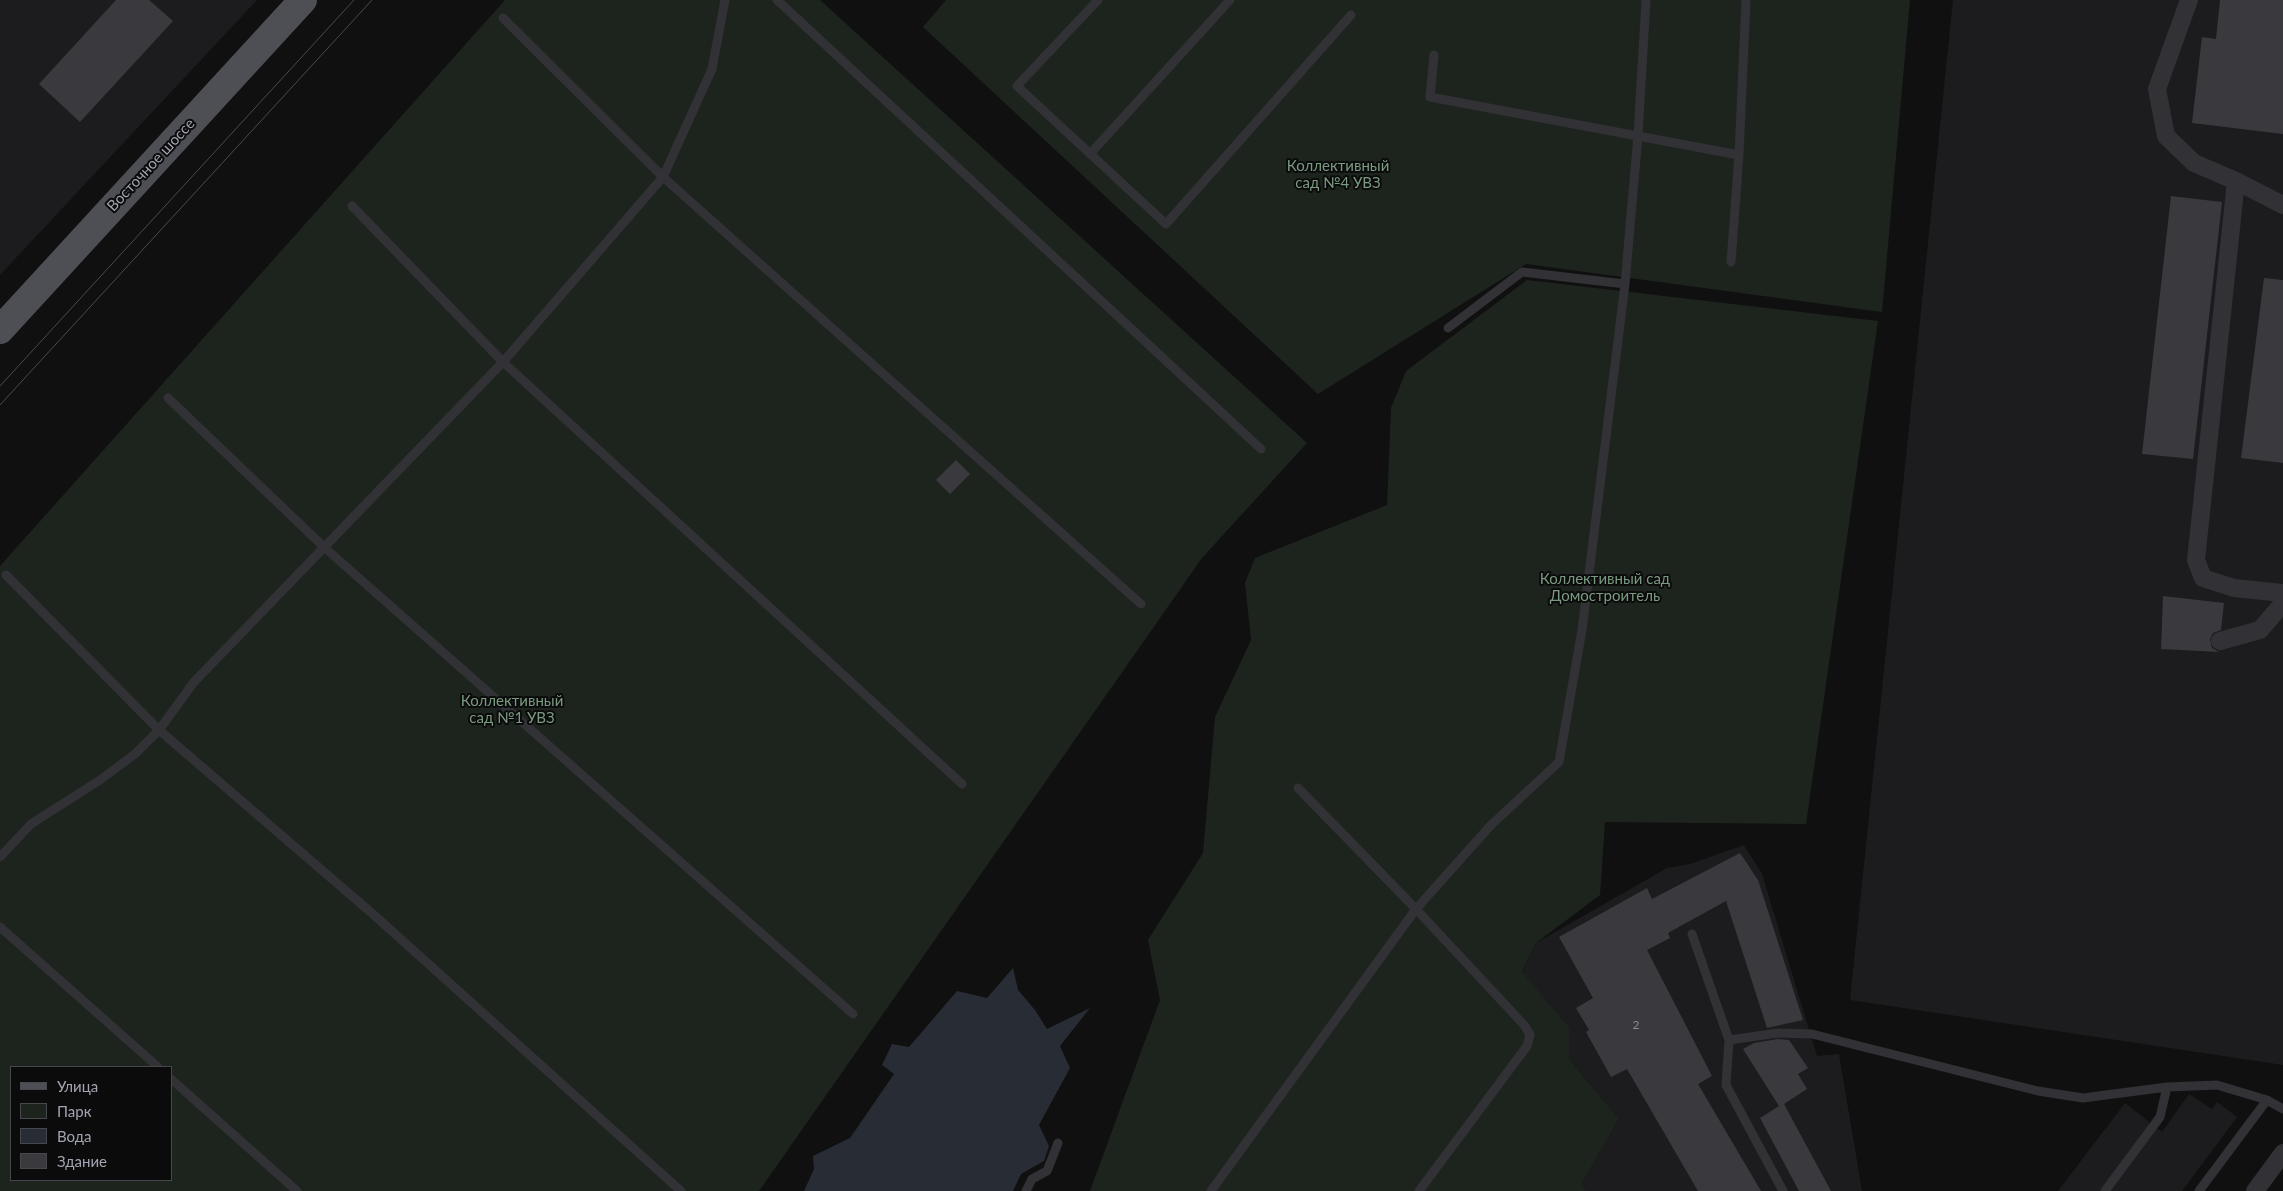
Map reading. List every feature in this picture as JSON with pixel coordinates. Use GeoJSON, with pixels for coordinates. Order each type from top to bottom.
{"type":"FeatureCollection","features":[{"type":"Feature","properties":{"kind":"main road","name":"Восточное шоссе"},"geometry":{"type":"LineString","coordinates":[[0,330],[303,0]]}},
{"type":"Feature","properties":{"kind":"street"},"geometry":{"type":"LineString","coordinates":[[2189,0],[2157,89],[2166,136],[2194,163],[2236,180],[2283,205]]}},
{"type":"Feature","properties":{"kind":"street"},"geometry":{"type":"LineString","coordinates":[[2236,180],[2196,560],[2203,578],[2234,588],[2283,594]]}},
{"type":"Feature","properties":{"kind":"street"},"geometry":{"type":"LineString","coordinates":[[2220,642],[2260,630],[2283,603]]}},
{"type":"Feature","properties":{"kind":"street"},"geometry":{"type":"LineString","coordinates":[[2255,1191],[2283,1153]]}},
{"type":"Feature","properties":{"kind":"lane"},"geometry":{"type":"LineString","coordinates":[[0,857],[31,824],[135,754],[159,730],[194,682],[503,362],[663,177],[712,69],[725,0]]}},
{"type":"Feature","properties":{"kind":"lane"},"geometry":{"type":"LineString","coordinates":[[777,0],[1261,448]]}},
{"type":"Feature","properties":{"kind":"lane"},"geometry":{"type":"LineString","coordinates":[[1098,0],[1018,86],[1166,224],[1351,15]]}},
{"type":"Feature","properties":{"kind":"lane"},"geometry":{"type":"LineString","coordinates":[[1090,154],[1230,0]]}},
{"type":"Feature","properties":{"kind":"lane"},"geometry":{"type":"LineString","coordinates":[[1211,1191],[1416,909],[1491,825],[1559,762],[1582,630],[1625,284],[1638,135],[1646,0]]}},
{"type":"Feature","properties":{"kind":"lane"},"geometry":{"type":"LineString","coordinates":[[1731,262],[1740,155],[1746,0]]}},
{"type":"Feature","properties":{"kind":"lane"},"geometry":{"type":"LineString","coordinates":[[504,18],[663,177],[1141,604]]}},
{"type":"Feature","properties":{"kind":"lane"},"geometry":{"type":"LineString","coordinates":[[1434,55],[1430,97],[1740,155]]}},
{"type":"Feature","properties":{"kind":"lane"},"geometry":{"type":"LineString","coordinates":[[352,206],[503,362],[962,784]]}},
{"type":"Feature","properties":{"kind":"lane"},"geometry":{"type":"LineString","coordinates":[[1448,328],[1522,272],[1625,284]]}},
{"type":"Feature","properties":{"kind":"lane"},"geometry":{"type":"LineString","coordinates":[[168,398],[325,548],[854,1014]]}},
{"type":"Feature","properties":{"kind":"lane"},"geometry":{"type":"LineString","coordinates":[[6,575],[159,730],[374,915],[681,1191]]}},
{"type":"Feature","properties":{"kind":"lane"},"geometry":{"type":"LineString","coordinates":[[1298,788],[1416,909],[1526,1026],[1530,1035],[1527,1046],[1420,1191]]}},
{"type":"Feature","properties":{"kind":"lane"},"geometry":{"type":"LineString","coordinates":[[0,927],[157,1066]]}},
{"type":"Feature","properties":{"kind":"lane"},"geometry":{"type":"LineString","coordinates":[[1692,934],[1729,1040],[1726,1085],[1783,1191]]}},
{"type":"Feature","properties":{"kind":"lane"},"geometry":{"type":"LineString","coordinates":[[1729,1040],[1778,1032],[1812,1034],[2038,1091],[2083,1098],[2167,1088],[2217,1085],[2267,1100],[2283,1109]]}},
{"type":"Feature","properties":{"kind":"lane"},"geometry":{"type":"LineString","coordinates":[[172,1080],[296,1191]]}},
{"type":"Feature","properties":{"kind":"lane"},"geometry":{"type":"LineString","coordinates":[[2105,1191],[2160,1117],[2167,1088]]}},
{"type":"Feature","properties":{"kind":"lane"},"geometry":{"type":"LineString","coordinates":[[2198,1191],[2267,1100]]}},
{"type":"Feature","properties":{"kind":"lane"},"geometry":{"type":"LineString","coordinates":[[1026,1191],[1032,1179],[1047,1171],[1058,1143]]}},
{"type":"Feature","properties":{"kind":"shaded area"},"geometry":{"type":"Polygon","coordinates":[[[0,0],[257,0],[0,275],[0,0]]]}},
{"type":"Feature","properties":{"kind":"shaded area"},"geometry":{"type":"Polygon","coordinates":[[[1953,0],[2283,0],[2283,1065],[1850,1000],[1953,0]]]}},
{"type":"Feature","properties":{"kind":"shaded area"},"geometry":{"type":"Polygon","coordinates":[[[1744,845],[1762,874],[1817,1056],[1839,1054],[1862,1191],[1586,1191],[1582,1183],[1619,1119],[1569,1059],[1569,1027],[1522,973],[1536,943],[1667,868],[1690,864],[1744,845]]]}},
{"type":"Feature","properties":{"kind":"shaded area"},"geometry":{"type":"Polygon","coordinates":[[[2189,1094],[2212,1109],[2217,1102],[2237,1117],[2182,1191],[2058,1191],[2125,1103],[2162,1132],[2189,1094]]]}},
{"type":"Feature","properties":{"kind":"green space","name":"Коллективный сад №1 УВЗ"},"geometry":{"type":"Polygon","coordinates":[[[505,0],[820,0],[1307,443],[1202,558],[759,1191],[0,1191],[0,566],[505,0]]]}},
{"type":"Feature","properties":{"kind":"green space","name":"Коллективный сад №4 УВЗ"},"geometry":{"type":"Polygon","coordinates":[[[946,0],[1910,0],[1882,312],[1526,264],[1318,394],[923,27],[946,0]]]}},
{"type":"Feature","properties":{"kind":"green space","name":"Коллективный сад Домостроитель"},"geometry":{"type":"Polygon","coordinates":[[[1527,280],[1878,321],[1806,824],[1605,822],[1600,895],[1536,943],[1522,972],[1569,1027],[1569,1059],[1619,1119],[1582,1183],[1586,1191],[1090,1191],[1160,1000],[1148,940],[1203,853],[1215,717],[1251,640],[1245,583],[1255,558],[1387,505],[1391,408],[1406,371],[1527,280]]]}},
{"type":"Feature","properties":{"kind":"water"},"geometry":{"type":"Polygon","coordinates":[[[1013,968],[1018,990],[1035,1010],[1047,1029],[1090,1008],[1060,1046],[1070,1068],[1039,1125],[1049,1146],[1044,1161],[1021,1174],[1013,1191],[804,1191],[814,1169],[813,1156],[850,1138],[894,1074],[882,1065],[892,1044],[909,1047],[957,991],[987,998],[1013,968]]]}},
{"type":"Feature","properties":{"kind":"building"},"geometry":{"type":"Polygon","coordinates":[[[116,0],[149,0],[173,21],[80,122],[39,84],[116,0]]]}},
{"type":"Feature","properties":{"kind":"building"},"geometry":{"type":"Polygon","coordinates":[[[2220,0],[2283,0],[2283,134],[2192,123],[2202,37],[2216,39],[2220,0]]]}},
{"type":"Feature","properties":{"kind":"building"},"geometry":{"type":"Polygon","coordinates":[[[2171,196],[2222,202],[2193,459],[2142,454],[2171,196]]]}},
{"type":"Feature","properties":{"kind":"building"},"geometry":{"type":"Polygon","coordinates":[[[2264,278],[2283,280],[2283,463],[2241,458],[2264,278]]]}},
{"type":"Feature","properties":{"kind":"building"},"geometry":{"type":"Polygon","coordinates":[[[956,460],[970,474],[950,494],[936,480],[956,460]]]}},
{"type":"Feature","properties":{"kind":"building"},"geometry":{"type":"Polygon","coordinates":[[[2163,596],[2224,603],[2221,630],[2213,633],[2210,639],[2212,648],[2219,652],[2161,649],[2163,596]]]}},
{"type":"Feature","properties":{"kind":"building"},"geometry":{"type":"Polygon","coordinates":[[[1740,853],[1758,880],[1803,1020],[1767,1028],[1726,901],[1668,933],[1670,938],[1647,950],[1712,1076],[1698,1084],[1761,1191],[1698,1191],[1627,1069],[1611,1077],[1586,1032],[1589,1030],[1576,1008],[1593,998],[1559,937],[1647,888],[1652,899],[1740,853]]]}},
{"type":"Feature","properties":{"kind":"building"},"geometry":{"type":"Polygon","coordinates":[[[1778,1039],[1789,1040],[1808,1068],[1798,1074],[1807,1089],[1784,1104],[1831,1191],[1799,1191],[1760,1118],[1779,1106],[1743,1049],[1754,1043],[1778,1039]]]}},
{"type":"Feature","properties":{"kind":"tram line"},"geometry":{"type":"LineString","coordinates":[[0,386],[354,0]]}},
{"type":"Feature","properties":{"kind":"tram line"},"geometry":{"type":"LineString","coordinates":[[0,405],[372,0]]}}]}
